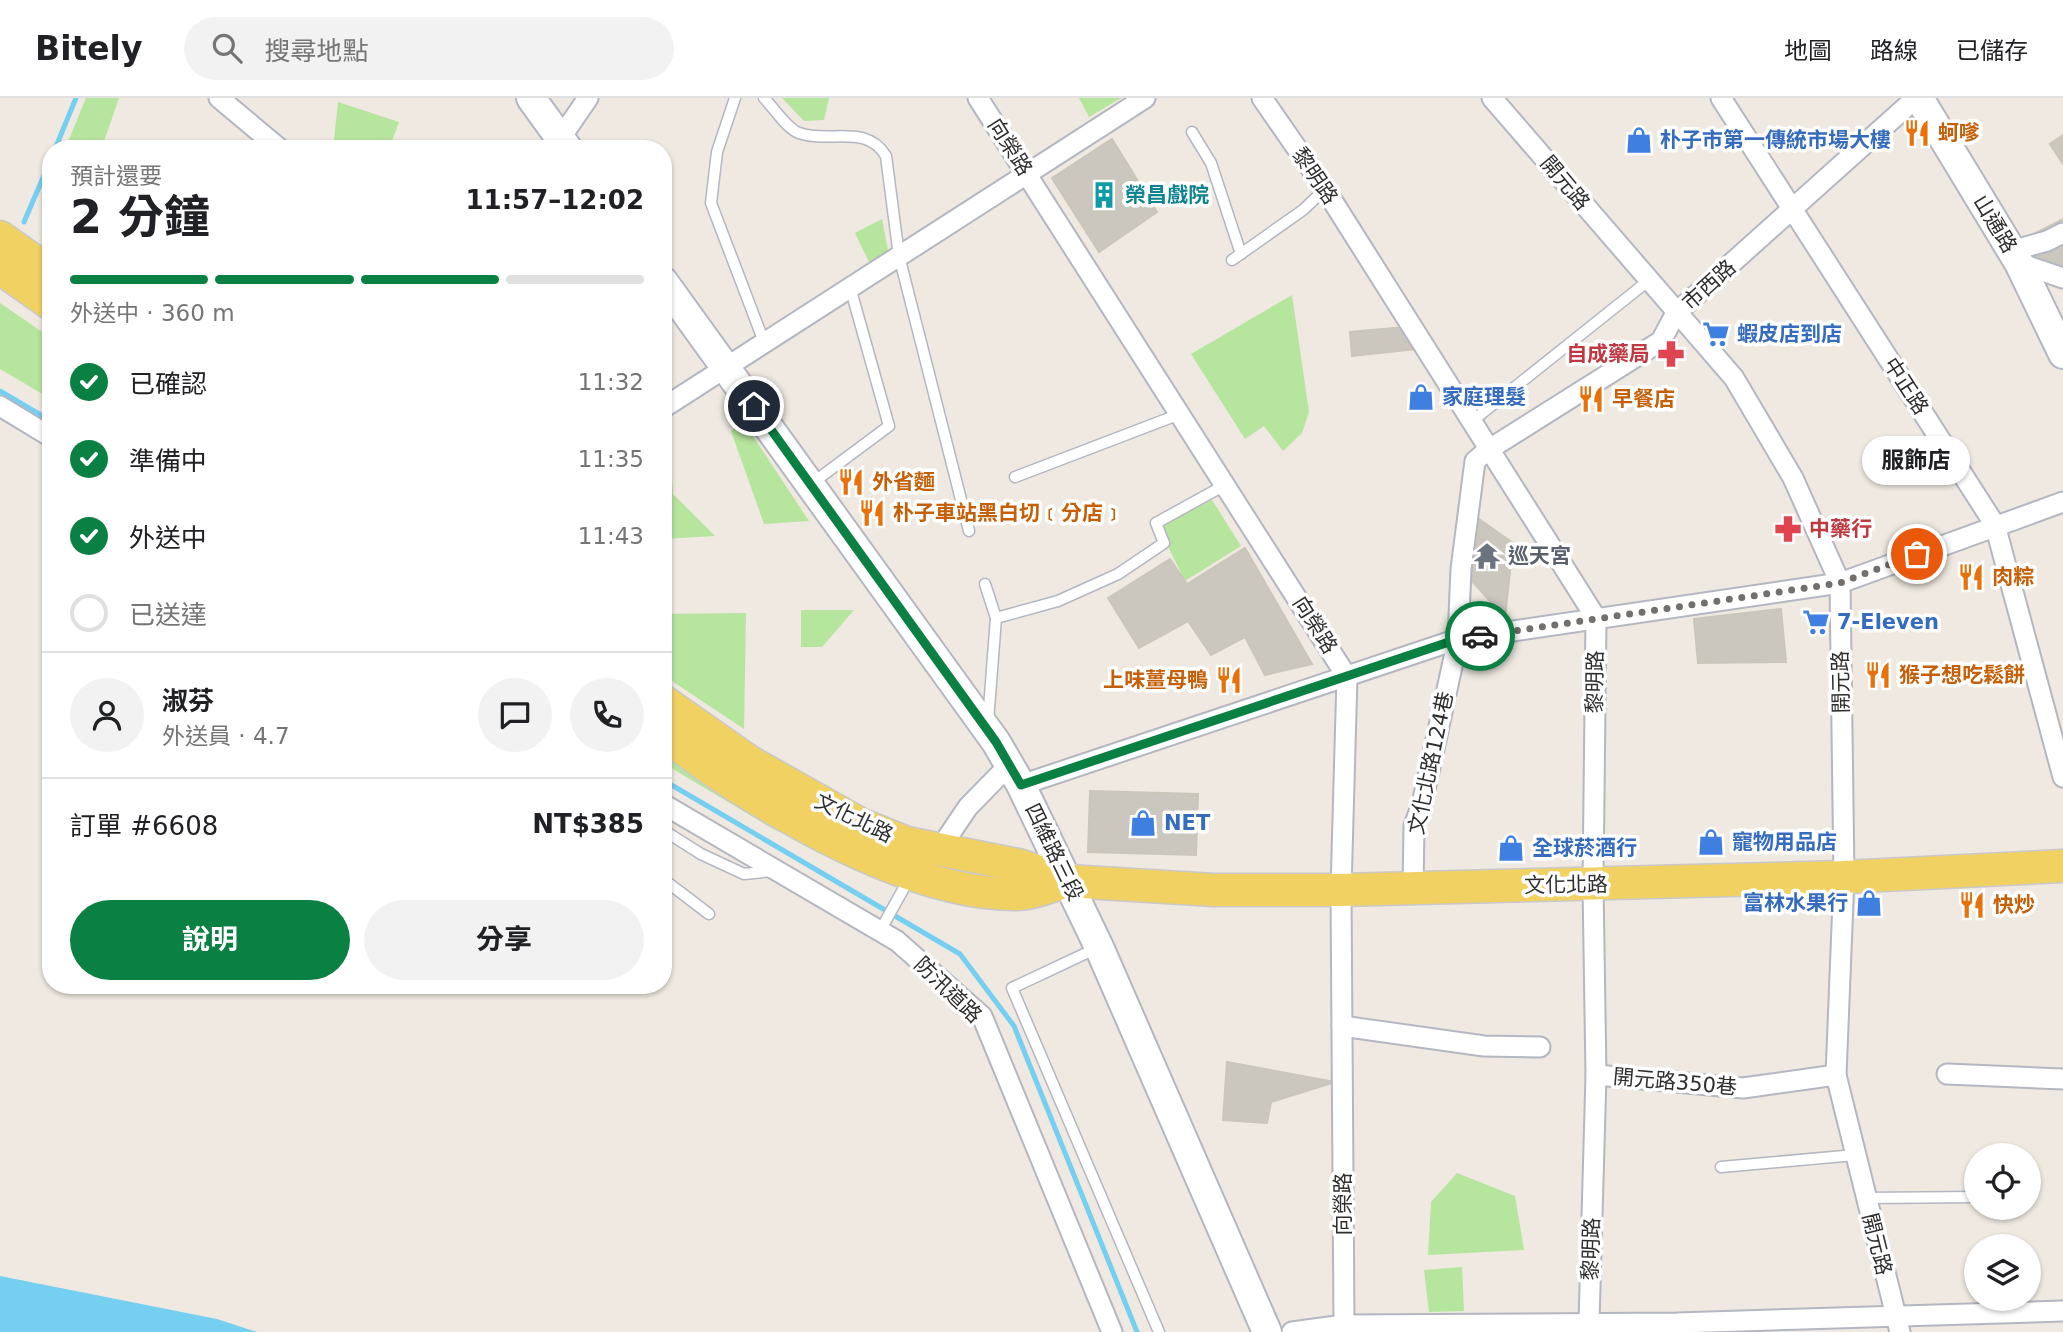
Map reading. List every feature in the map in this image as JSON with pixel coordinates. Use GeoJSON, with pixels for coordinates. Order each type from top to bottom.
{"type":"FeatureCollection","features":[{"type":"Feature","properties":{"kind":"main road"},"geometry":{"type":"LineString","coordinates":[[0,237],[42,267]]}},
{"type":"Feature","properties":{"kind":"main road"},"geometry":{"type":"LineString","coordinates":[[0,268],[42,298]]}},
{"type":"Feature","properties":{"kind":"main road","name":"文化北路"},"geometry":{"type":"LineString","coordinates":[[672,707],[750,761],[829,808],[906,843],[1018,865],[1068,881],[1214,890],[1413,889],[1844,877],[2063,866]]}},
{"type":"Feature","properties":{"kind":"main road","name":"文化北路"},"geometry":{"type":"LineString","coordinates":[[672,740],[745,792],[824,835],[893,868],[968,889],[1019,895],[1068,881]]}},
{"type":"Feature","properties":{"kind":"street"},"geometry":{"type":"LineString","coordinates":[[219,98],[269,140]]}},
{"type":"Feature","properties":{"kind":"street"},"geometry":{"type":"LineString","coordinates":[[531,98],[557,140]]}},
{"type":"Feature","properties":{"kind":"street"},"geometry":{"type":"LineString","coordinates":[[563,140],[588,98]]}},
{"type":"Feature","properties":{"kind":"street","name":"向榮路"},"geometry":{"type":"LineString","coordinates":[[978,98],[1348,677],[1341,890],[1343,1325]]}},
{"type":"Feature","properties":{"kind":"street"},"geometry":{"type":"LineString","coordinates":[[672,402],[1145,98]]}},
{"type":"Feature","properties":{"kind":"street","name":"黎明路"},"geometry":{"type":"LineString","coordinates":[[1262,98],[1325,189],[1596,618],[1593,884],[1596,1075],[1589,1322]]}},
{"type":"Feature","properties":{"kind":"street","name":"開元路"},"geometry":{"type":"LineString","coordinates":[[1492,98],[1734,379],[1793,478],[1840,583],[1844,877],[1836,1075],[1898,1324]]}},
{"type":"Feature","properties":{"kind":"street","name":"中正路"},"geometry":{"type":"LineString","coordinates":[[1721,98],[1995,525],[2063,777]]}},
{"type":"Feature","properties":{"kind":"street","name":"市西路"},"geometry":{"type":"LineString","coordinates":[[1488,450],[1661,341],[1676,313],[1917,98]]}},
{"type":"Feature","properties":{"kind":"street","name":"山通路"},"geometry":{"type":"LineString","coordinates":[[1917,98],[2015,257],[2063,354]]}},
{"type":"Feature","properties":{"kind":"street"},"geometry":{"type":"LineString","coordinates":[[2015,257],[2058,239]]}},
{"type":"Feature","properties":{"kind":"street"},"geometry":{"type":"LineString","coordinates":[[2015,257],[2063,278]]}},
{"type":"Feature","properties":{"kind":"street","name":"四維路三段"},"geometry":{"type":"LineString","coordinates":[[672,293],[987,729],[1015,775],[1099,947],[1267,1332]]}},
{"type":"Feature","properties":{"kind":"street"},"geometry":{"type":"LineString","coordinates":[[0,406],[42,432]]}},
{"type":"Feature","properties":{"kind":"street","name":"文化北路124巷"},"geometry":{"type":"LineString","coordinates":[[1413,889],[1413,826],[1423,804],[1458,639],[1461,569],[1475,461],[1488,450]]}},
{"type":"Feature","properties":{"kind":"street"},"geometry":{"type":"LineString","coordinates":[[939,850],[968,807],[1015,775],[1348,677],[1458,639],[1840,583],[2063,502]]}},
{"type":"Feature","properties":{"kind":"street","name":"防汛道路"},"geometry":{"type":"LineString","coordinates":[[672,809],[897,941],[982,1016],[1112,1332]]}},
{"type":"Feature","properties":{"kind":"street"},"geometry":{"type":"LineString","coordinates":[[1342,1026],[1483,1046],[1540,1047]]}},
{"type":"Feature","properties":{"kind":"street"},"geometry":{"type":"LineString","coordinates":[[1947,1074],[2063,1079]]}},
{"type":"Feature","properties":{"kind":"street","name":"開元路350巷"},"geometry":{"type":"LineString","coordinates":[[1596,1075],[1743,1088],[1836,1075]]}},
{"type":"Feature","properties":{"kind":"street"},"geometry":{"type":"LineString","coordinates":[[1292,1332],[1343,1325],[1589,1322],[1676,1327],[1898,1324],[2063,1311]]}},
{"type":"Feature","properties":{"kind":"lane"},"geometry":{"type":"LineString","coordinates":[[735,98],[717,152],[711,203],[764,342]]}},
{"type":"Feature","properties":{"kind":"lane"},"geometry":{"type":"LineString","coordinates":[[764,98],[796,132],[813,136],[864,137],[878,143],[886,156],[899,256],[968,531]]}},
{"type":"Feature","properties":{"kind":"lane"},"geometry":{"type":"LineString","coordinates":[[1192,132],[1211,163],[1237,257],[1303,210],[1325,189]]}},
{"type":"Feature","properties":{"kind":"lane"},"geometry":{"type":"LineString","coordinates":[[1470,422],[1648,281]]}},
{"type":"Feature","properties":{"kind":"lane"},"geometry":{"type":"LineString","coordinates":[[810,485],[889,426],[850,287]]}},
{"type":"Feature","properties":{"kind":"lane"},"geometry":{"type":"LineString","coordinates":[[1015,477],[1180,414]]}},
{"type":"Feature","properties":{"kind":"lane"},"geometry":{"type":"LineString","coordinates":[[996,618],[1058,601],[1118,574],[1164,543],[1156,523],[1225,485]]}},
{"type":"Feature","properties":{"kind":"lane"},"geometry":{"type":"LineString","coordinates":[[985,583],[996,618],[987,729]]}},
{"type":"Feature","properties":{"kind":"lane"},"geometry":{"type":"LineString","coordinates":[[672,835],[744,874],[776,870]]}},
{"type":"Feature","properties":{"kind":"lane"},"geometry":{"type":"LineString","coordinates":[[880,931],[912,874]]}},
{"type":"Feature","properties":{"kind":"lane"},"geometry":{"type":"LineString","coordinates":[[672,886],[709,914]]}},
{"type":"Feature","properties":{"kind":"lane"},"geometry":{"type":"LineString","coordinates":[[1099,947],[1012,988],[1159,1332]]}},
{"type":"Feature","properties":{"kind":"lane"},"geometry":{"type":"LineString","coordinates":[[1721,1167],[1855,1156]]}},
{"type":"Feature","properties":{"kind":"lane"},"geometry":{"type":"LineString","coordinates":[[1866,1198],[1964,1197]]}},
{"type":"Feature","properties":{"kind":"green space"},"geometry":{"type":"Polygon","coordinates":[[[86,98],[119,98],[104,140],[69,140],[86,98]]]}},
{"type":"Feature","properties":{"kind":"green space"},"geometry":{"type":"Polygon","coordinates":[[[782,98],[829,98],[824,120],[804,121],[782,98]]]}},
{"type":"Feature","properties":{"kind":"green space"},"geometry":{"type":"Polygon","coordinates":[[[1079,98],[1121,98],[1089,117],[1079,98]]]}},
{"type":"Feature","properties":{"kind":"green space"},"geometry":{"type":"Polygon","coordinates":[[[338,102],[399,122],[392,140],[334,140],[338,102]]]}},
{"type":"Feature","properties":{"kind":"green space"},"geometry":{"type":"Polygon","coordinates":[[[882,219],[888,250],[869,262],[855,233],[882,219]]]}},
{"type":"Feature","properties":{"kind":"green space"},"geometry":{"type":"Polygon","coordinates":[[[1292,295],[1309,412],[1302,433],[1283,451],[1264,426],[1245,439],[1191,354],[1292,295]]]}},
{"type":"Feature","properties":{"kind":"green space"},"geometry":{"type":"Polygon","coordinates":[[[0,303],[42,332],[42,394],[0,369],[0,303]]]}},
{"type":"Feature","properties":{"kind":"green space"},"geometry":{"type":"Polygon","coordinates":[[[743,421],[809,521],[764,524],[731,431],[743,421]]]}},
{"type":"Feature","properties":{"kind":"green space"},"geometry":{"type":"Polygon","coordinates":[[[672,478],[673,494],[715,536],[672,538],[672,478]]]}},
{"type":"Feature","properties":{"kind":"green space"},"geometry":{"type":"Polygon","coordinates":[[[1212,500],[1241,546],[1185,581],[1158,526],[1212,500]]]}},
{"type":"Feature","properties":{"kind":"green space"},"geometry":{"type":"Polygon","coordinates":[[[801,610],[854,610],[822,647],[801,647],[801,610]]]}},
{"type":"Feature","properties":{"kind":"green space"},"geometry":{"type":"Polygon","coordinates":[[[746,613],[744,729],[672,681],[672,614],[746,613]]]}},
{"type":"Feature","properties":{"kind":"green space"},"geometry":{"type":"Polygon","coordinates":[[[672,760],[778,832],[672,768],[672,760]]]}},
{"type":"Feature","properties":{"kind":"green space"},"geometry":{"type":"Polygon","coordinates":[[[1457,1173],[1515,1196],[1524,1250],[1428,1255],[1431,1202],[1457,1173]]]}},
{"type":"Feature","properties":{"kind":"green space"},"geometry":{"type":"Polygon","coordinates":[[[1462,1267],[1464,1311],[1429,1312],[1424,1270],[1462,1267]]]}},
{"type":"Feature","properties":{"kind":"water"},"geometry":{"type":"Polygon","coordinates":[[[0,1276],[217,1319],[257,1332],[0,1332],[0,1276]]]}},
{"type":"Feature","properties":{"kind":"building"},"geometry":{"type":"Polygon","coordinates":[[[2063,135],[2063,164],[2050,144],[2063,135]]]}},
{"type":"Feature","properties":{"kind":"building","name":"榮昌戲院"},"geometry":{"type":"Polygon","coordinates":[[[1112,139],[1157,212],[1099,252],[1052,178],[1112,139]]]}},
{"type":"Feature","properties":{"kind":"building"},"geometry":{"type":"Polygon","coordinates":[[[2063,219],[2063,269],[2028,256],[2022,240],[2063,219]]]}},
{"type":"Feature","properties":{"kind":"building"},"geometry":{"type":"Polygon","coordinates":[[[1405,327],[1418,349],[1352,356],[1350,332],[1405,327]]]}},
{"type":"Feature","properties":{"kind":"building","name":"巡天宮"},"geometry":{"type":"Polygon","coordinates":[[[1469,512],[1513,543],[1505,618],[1461,569],[1469,512]]]}},
{"type":"Feature","properties":{"kind":"building"},"geometry":{"type":"Polygon","coordinates":[[[1245,548],[1312,664],[1265,675],[1245,637],[1211,655],[1188,621],[1139,648],[1108,598],[1170,559],[1187,584],[1245,548]]]}},
{"type":"Feature","properties":{"kind":"building"},"geometry":{"type":"Polygon","coordinates":[[[1781,609],[1786,662],[1698,663],[1694,619],[1781,609]]]}},
{"type":"Feature","properties":{"kind":"building","name":"NET"},"geometry":{"type":"Polygon","coordinates":[[[1090,791],[1198,794],[1196,855],[1088,852],[1090,791]]]}},
{"type":"Feature","properties":{"kind":"building"},"geometry":{"type":"Polygon","coordinates":[[[1227,1062],[1335,1082],[1271,1102],[1267,1123],[1223,1120],[1227,1062]]]}},
{"type":"Feature","properties":{"kind":"waterway"},"geometry":{"type":"LineString","coordinates":[[59,140],[76,98]]}},
{"type":"Feature","properties":{"kind":"waterway"},"geometry":{"type":"LineString","coordinates":[[24,222],[42,180]]}},
{"type":"Feature","properties":{"kind":"waterway"},"geometry":{"type":"LineString","coordinates":[[0,391],[42,416]]}},
{"type":"Feature","properties":{"kind":"waterway"},"geometry":{"type":"LineString","coordinates":[[672,785],[960,954],[1014,1026],[1137,1332]]}},
{"type":"Feature","properties":{"kind":"way so far"},"geometry":{"type":"LineString","coordinates":[[1480,636],[1840,583],[1917,554]]}},
{"type":"Feature","properties":{"kind":"place","name":"蚵嗲"},"geometry":{"type":"Point","coordinates":[1917,133]}},
{"type":"Feature","properties":{"kind":"place","name":"朴子市第一傳統市場大樓"},"geometry":{"type":"Point","coordinates":[1639,140]}},
{"type":"Feature","properties":{"kind":"place","name":"榮昌戲院"},"geometry":{"type":"Point","coordinates":[1104,195]}},
{"type":"Feature","properties":{"kind":"place","name":"蝦皮店到店"},"geometry":{"type":"Point","coordinates":[1716,334]}},
{"type":"Feature","properties":{"kind":"place","name":"自成藥局"},"geometry":{"type":"Point","coordinates":[1671,354]}},
{"type":"Feature","properties":{"kind":"place","name":"家庭理髮"},"geometry":{"type":"Point","coordinates":[1421,397]}},
{"type":"Feature","properties":{"kind":"place","name":"早餐店"},"geometry":{"type":"Point","coordinates":[1591,399]}},
{"type":"Feature","properties":{"kind":"place","name":"外省麵"},"geometry":{"type":"Point","coordinates":[851,482]}},
{"type":"Feature","properties":{"kind":"place","name":"朴子車站黑白切﹝分店﹞"},"geometry":{"type":"Point","coordinates":[872,513]}},
{"type":"Feature","properties":{"kind":"place","name":"中藥行"},"geometry":{"type":"Point","coordinates":[1788,529]}},
{"type":"Feature","properties":{"kind":"place","name":"服飾店"},"geometry":{"type":"Point","coordinates":[1917,554]}},
{"type":"Feature","properties":{"kind":"place","name":"巡天宮"},"geometry":{"type":"Point","coordinates":[1487,556]}},
{"type":"Feature","properties":{"kind":"place","name":"肉粽"},"geometry":{"type":"Point","coordinates":[1971,577]}},
{"type":"Feature","properties":{"kind":"place","name":"7-Eleven"},"geometry":{"type":"Point","coordinates":[1816,622]}},
{"type":"Feature","properties":{"kind":"place","name":"猴子想吃鬆餅"},"geometry":{"type":"Point","coordinates":[1878,675]}},
{"type":"Feature","properties":{"kind":"place","name":"上味薑母鴨"},"geometry":{"type":"Point","coordinates":[1229,680]}},
{"type":"Feature","properties":{"kind":"place","name":"NET"},"geometry":{"type":"Point","coordinates":[1143,823]}},
{"type":"Feature","properties":{"kind":"place","name":"寵物用品店"},"geometry":{"type":"Point","coordinates":[1711,842]}},
{"type":"Feature","properties":{"kind":"place","name":"全球菸酒行"},"geometry":{"type":"Point","coordinates":[1511,848]}},
{"type":"Feature","properties":{"kind":"place","name":"富林水果行"},"geometry":{"type":"Point","coordinates":[1869,903]}},
{"type":"Feature","properties":{"kind":"place","name":"快炒"},"geometry":{"type":"Point","coordinates":[1972,905]}},
{"type":"Feature","properties":{"kind":"route"},"geometry":{"type":"LineString","coordinates":[[754,406],[996,742],[1021,785],[1458,639],[1480,636]]}}]}
